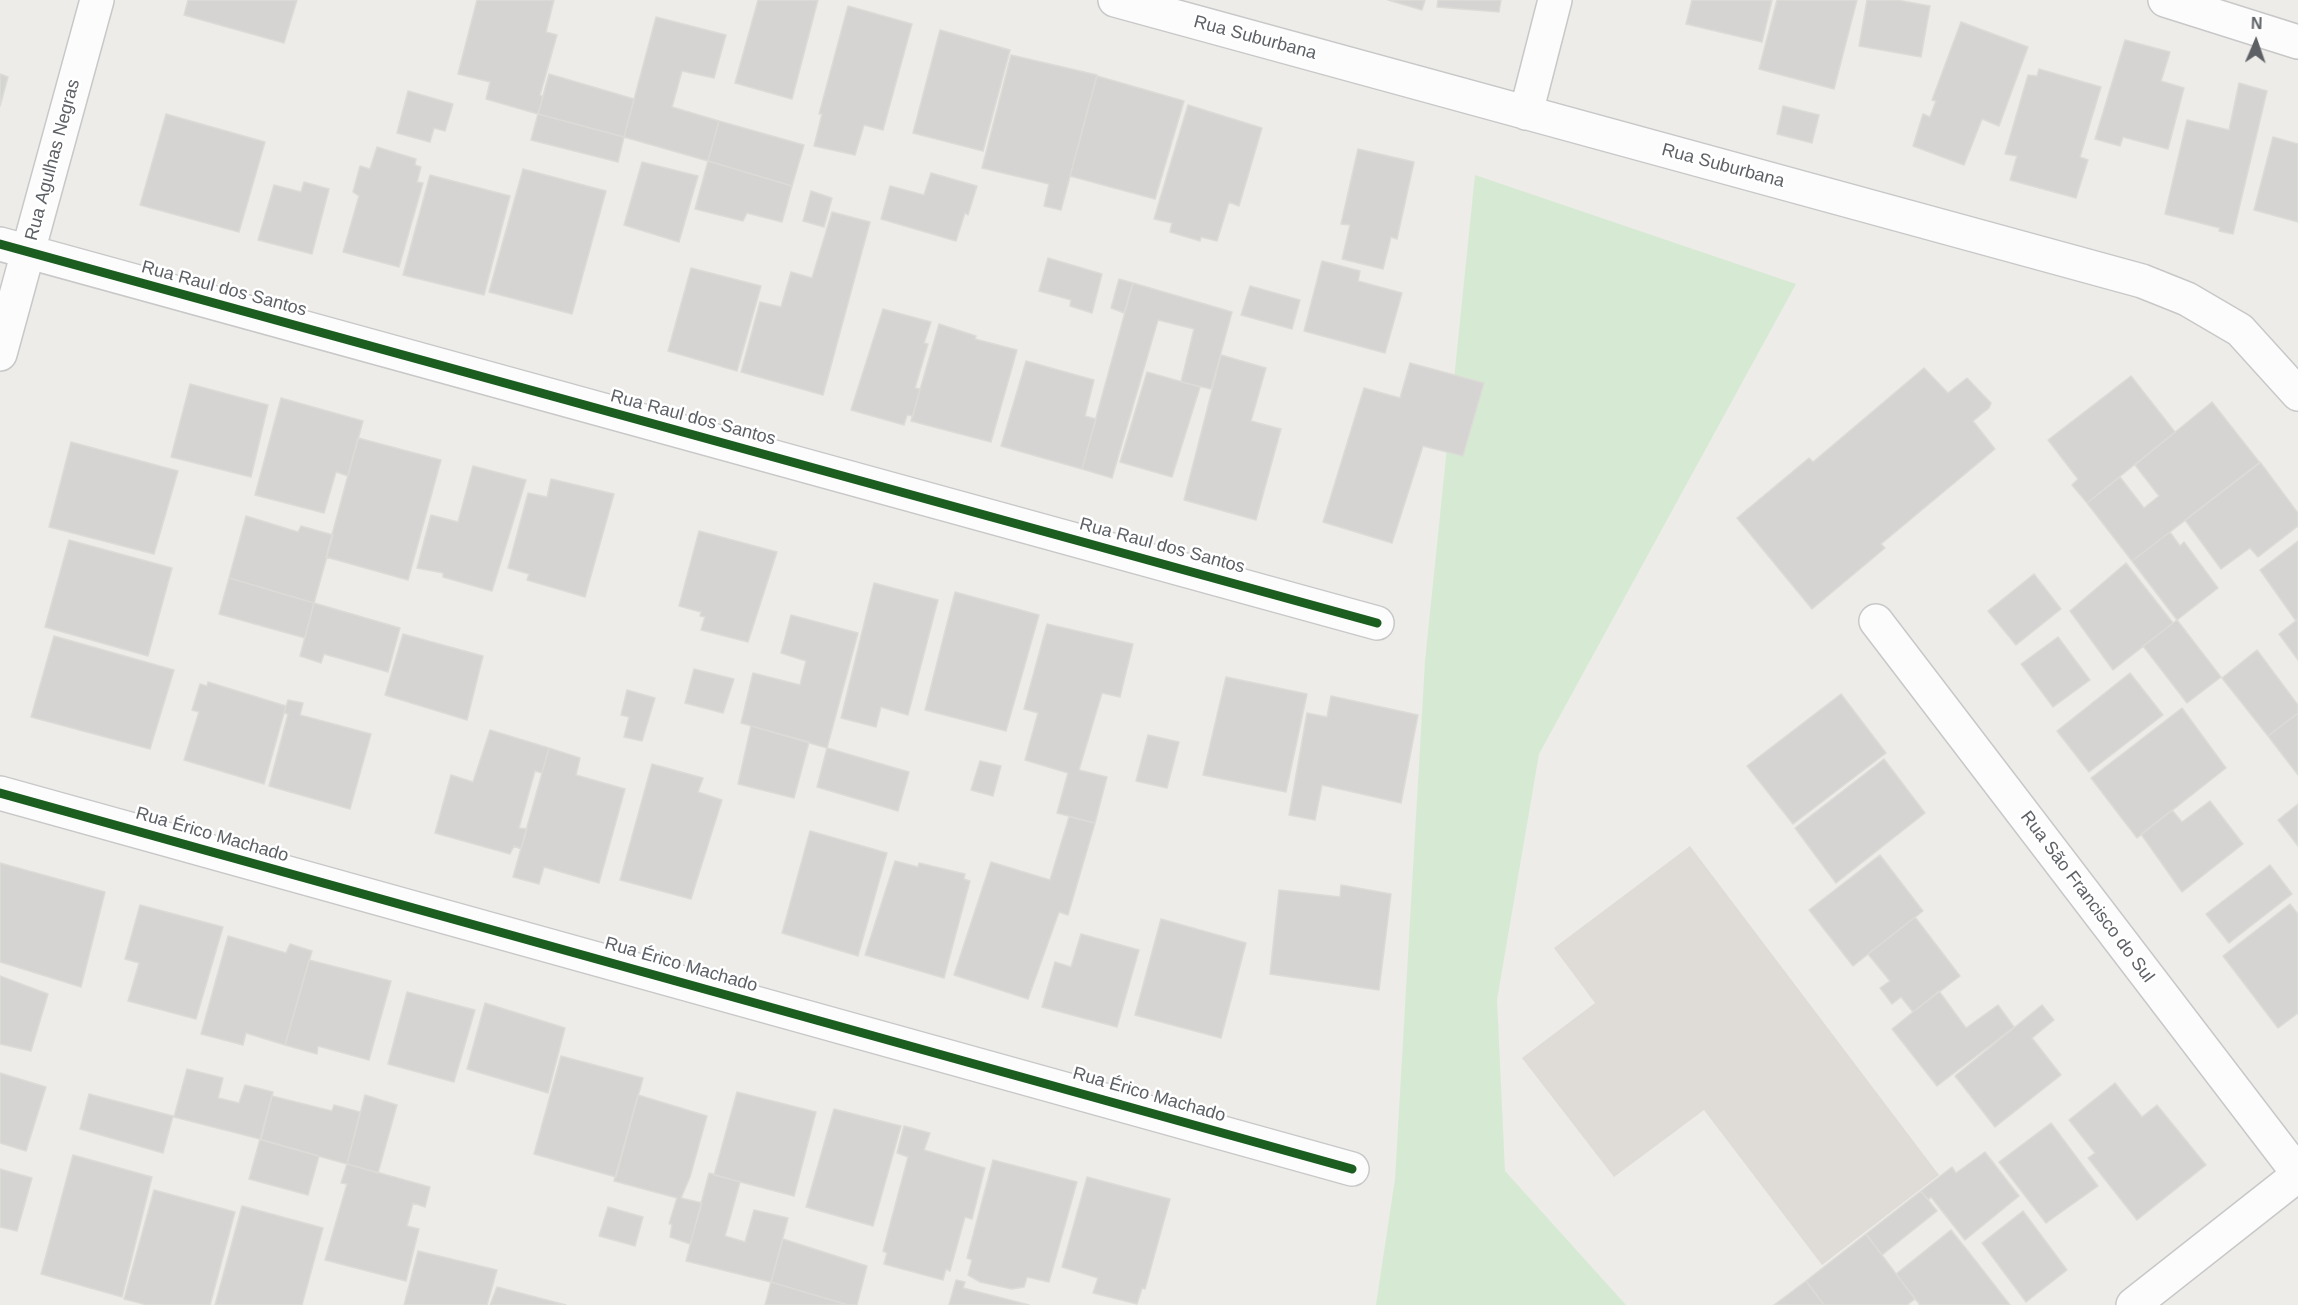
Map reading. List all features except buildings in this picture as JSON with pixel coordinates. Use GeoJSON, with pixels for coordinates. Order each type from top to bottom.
{"type":"FeatureCollection","features":[{"type":"Feature","properties":{"kind":"street","name":"Rua Agulhas Negras"},"geometry":{"type":"LineString","coordinates":[[0,354],[14,248],[97,0]]}},
{"type":"Feature","properties":{"kind":"street","name":"Rua Suburbana"},"geometry":{"type":"LineString","coordinates":[[1115,0],[2142,281],[2187,299],[2240,330],[2298,394]]}},
{"type":"Feature","properties":{"kind":"street"},"geometry":{"type":"LineString","coordinates":[[1526,112],[1555,0]]}},
{"type":"Feature","properties":{"kind":"street"},"geometry":{"type":"LineString","coordinates":[[2165,0],[2298,42]]}},
{"type":"Feature","properties":{"kind":"street","name":"Rua Raul dos Santos"},"geometry":{"type":"LineString","coordinates":[[14,248],[1377,623]]}},
{"type":"Feature","properties":{"kind":"street","name":"Rua São Francisco do Sul"},"geometry":{"type":"LineString","coordinates":[[1876,621],[2298,1174]]}},
{"type":"Feature","properties":{"kind":"street","name":"Rua Érico Machado"},"geometry":{"type":"LineString","coordinates":[[0,793],[1352,1169]]}},
{"type":"Feature","properties":{"kind":"street"},"geometry":{"type":"LineString","coordinates":[[2133,1305],[2298,1174]]}},
{"type":"Feature","properties":{"kind":"shaded area"},"geometry":{"type":"Polygon","coordinates":[[[1690,846],[1939,1175],[1822,1265],[1704,1110],[1614,1177],[1522,1058],[1595,1003],[1554,948],[1690,846]]]}},
{"type":"Feature","properties":{"kind":"green space"},"geometry":{"type":"Polygon","coordinates":[[[1475,175],[1796,284],[1539,754],[1497,1000],[1505,1171],[1626,1305],[1376,1305],[1395,1179],[1425,661],[1475,175]]]}},
{"type":"Feature","properties":{"kind":"cycle path"},"geometry":{"type":"LineString","coordinates":[[0,244],[1377,623]]}},
{"type":"Feature","properties":{"kind":"cycle path"},"geometry":{"type":"LineString","coordinates":[[0,793],[1352,1169]]}}]}
